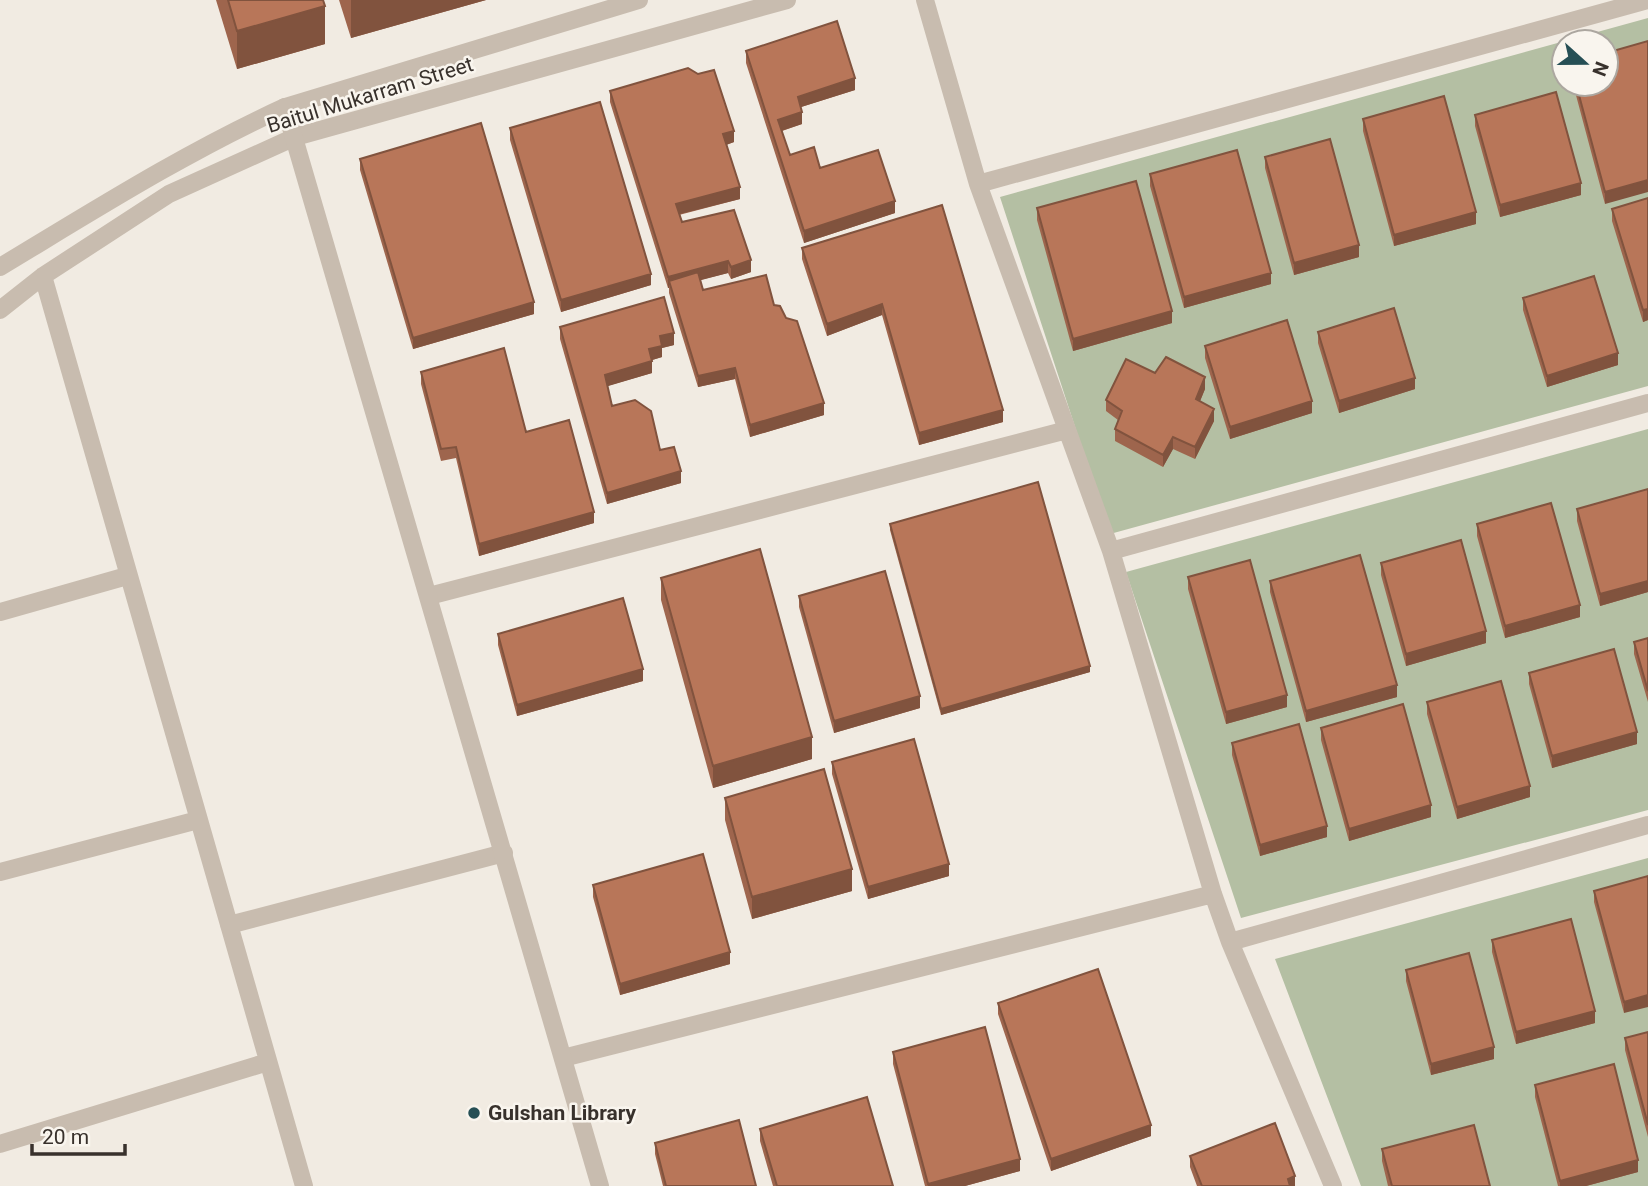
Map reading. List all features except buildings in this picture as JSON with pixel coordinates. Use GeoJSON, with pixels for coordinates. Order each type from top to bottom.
{"type":"FeatureCollection","features":[{"type":"Feature","properties":{"kind":"street","name":"Baitul Mukarram Street"},"geometry":{"type":"LineString","coordinates":[[0,267],[149,178],[239,128],[285,107],[639,0]]}},
{"type":"Feature","properties":{"kind":"street","name":"Baitul Mukarram Street"},"geometry":{"type":"LineString","coordinates":[[0,310],[43,276],[169,194],[295,137],[787,0]]}},
{"type":"Feature","properties":{"kind":"street"},"geometry":{"type":"LineString","coordinates":[[925,0],[978,184],[1111,551],[1213,894],[1230,942],[1333,1186]]}},
{"type":"Feature","properties":{"kind":"street"},"geometry":{"type":"LineString","coordinates":[[978,184],[1648,0]]}},
{"type":"Feature","properties":{"kind":"street"},"geometry":{"type":"LineString","coordinates":[[285,107],[600,1186]]}},
{"type":"Feature","properties":{"kind":"street"},"geometry":{"type":"LineString","coordinates":[[43,276],[304,1186]]}},
{"type":"Feature","properties":{"kind":"street"},"geometry":{"type":"LineString","coordinates":[[1111,551],[1648,403]]}},
{"type":"Feature","properties":{"kind":"street"},"geometry":{"type":"LineString","coordinates":[[429,596],[1067,430]]}},
{"type":"Feature","properties":{"kind":"street"},"geometry":{"type":"LineString","coordinates":[[0,612],[127,576]]}},
{"type":"Feature","properties":{"kind":"street"},"geometry":{"type":"LineString","coordinates":[[0,872],[198,820]]}},
{"type":"Feature","properties":{"kind":"street"},"geometry":{"type":"LineString","coordinates":[[1230,942],[1648,825]]}},
{"type":"Feature","properties":{"kind":"street"},"geometry":{"type":"LineString","coordinates":[[229,925],[504,853]]}},
{"type":"Feature","properties":{"kind":"street"},"geometry":{"type":"LineString","coordinates":[[563,1058],[1213,894]]}},
{"type":"Feature","properties":{"kind":"street"},"geometry":{"type":"LineString","coordinates":[[0,1144],[268,1062]]}},
{"type":"Feature","properties":{"kind":"green space"},"geometry":{"type":"Polygon","coordinates":[[[1648,18],[1648,386],[1110,534],[1000,197],[1550,45],[1550,98],[1620,98],[1620,28],[1612,28],[1648,18]]]}},
{"type":"Feature","properties":{"kind":"green space"},"geometry":{"type":"Polygon","coordinates":[[[1648,429],[1648,810],[1241,918],[1126,572],[1648,429]]]}},
{"type":"Feature","properties":{"kind":"green space"},"geometry":{"type":"Polygon","coordinates":[[[1648,858],[1648,1186],[1361,1186],[1275,959],[1648,858]]]}},
{"type":"Feature","properties":{"kind":"place","name":"Gulshan Library"},"geometry":{"type":"Point","coordinates":[474,1113]}}]}
